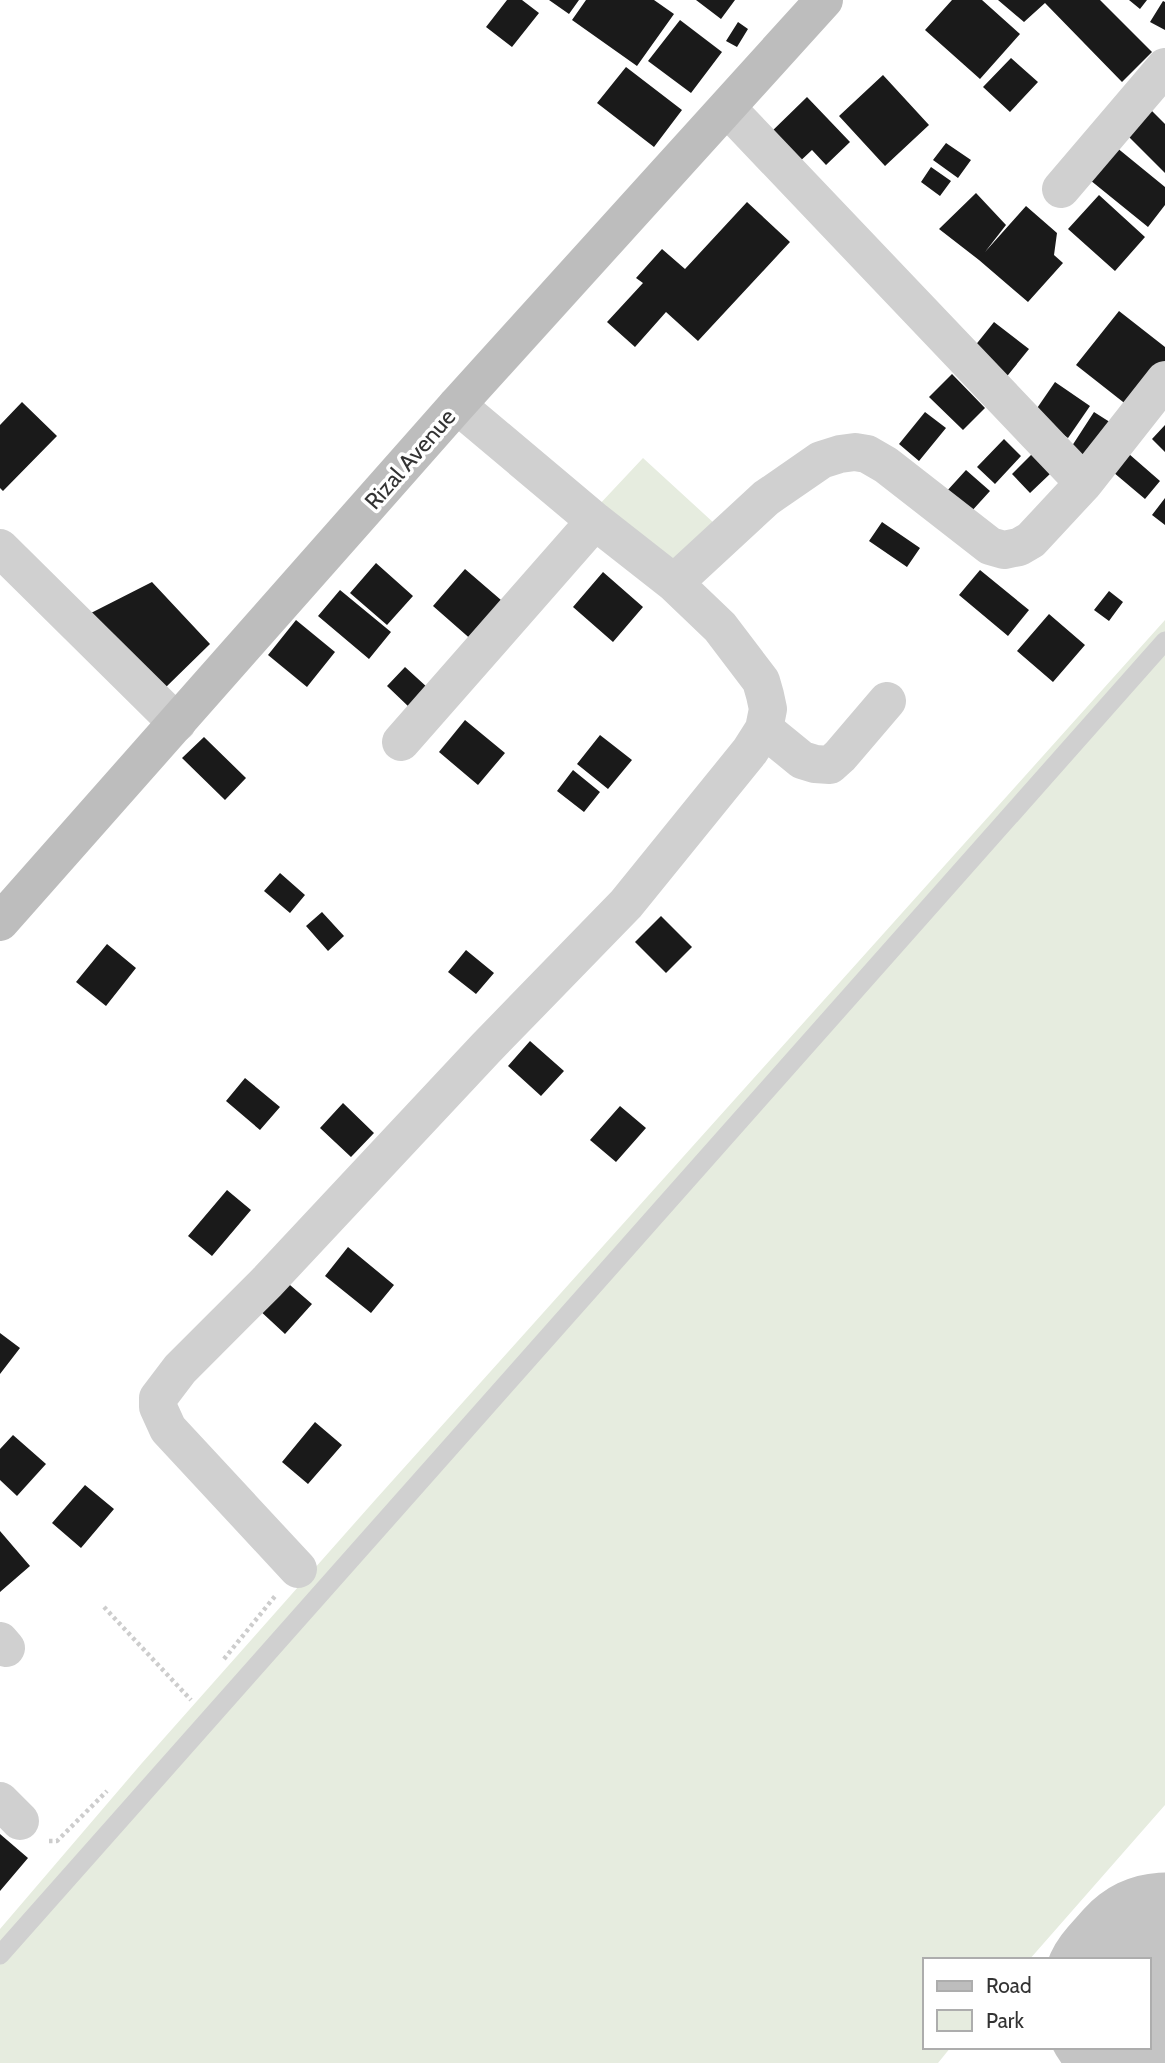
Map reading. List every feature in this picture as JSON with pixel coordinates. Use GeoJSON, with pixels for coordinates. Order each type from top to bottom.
{"type":"FeatureCollection","features":[{"type":"Feature","properties":{"kind":"street","name":"Rizal Avenue"},"geometry":{"type":"LineString","coordinates":[[0,922],[457,405],[824,0]]}},
{"type":"Feature","properties":{"kind":"street"},"geometry":{"type":"LineString","coordinates":[[1060,189],[1165,67]]}},
{"type":"Feature","properties":{"kind":"street"},"geometry":{"type":"LineString","coordinates":[[727,108],[1084,483]]}},
{"type":"Feature","properties":{"kind":"street"},"geometry":{"type":"LineString","coordinates":[[674,583],[766,498],[821,460],[855,452],[867,454],[886,465],[990,546],[1004,550],[1018,547],[1031,540],[1084,483],[1165,380]]}},
{"type":"Feature","properties":{"kind":"street"},"geometry":{"type":"LineString","coordinates":[[298,1569],[168,1429],[160,1416],[158,1398],[180,1368],[267,1282],[486,1048],[626,904],[750,751],[764,729],[768,709],[761,681],[720,627],[674,583],[595,521],[457,405]]}},
{"type":"Feature","properties":{"kind":"street"},"geometry":{"type":"LineString","coordinates":[[401,742],[595,521]]}},
{"type":"Feature","properties":{"kind":"street"},"geometry":{"type":"LineString","coordinates":[[0,548],[177,723]]}},
{"type":"Feature","properties":{"kind":"street"},"geometry":{"type":"LineString","coordinates":[[764,729],[802,760],[830,765],[887,701]]}},
{"type":"Feature","properties":{"kind":"lane"},"geometry":{"type":"LineString","coordinates":[[0,1955],[1165,641]]}},
{"type":"Feature","properties":{"kind":"path"},"geometry":{"type":"LineString","coordinates":[[224,1659],[298,1569]]}},
{"type":"Feature","properties":{"kind":"path"},"geometry":{"type":"LineString","coordinates":[[104,1608],[191,1700]]}},
{"type":"Feature","properties":{"kind":"path"},"geometry":{"type":"LineString","coordinates":[[182,1709],[199,1690]]}},
{"type":"Feature","properties":{"kind":"path"},"geometry":{"type":"LineString","coordinates":[[10,1811],[35,1835],[46,1841],[57,1841],[112,1786]]}},
{"type":"Feature","properties":{"kind":"green space"},"geometry":{"type":"Polygon","coordinates":[[[643,458],[727,535],[681,584],[597,507],[643,458]]]}},
{"type":"Feature","properties":{"kind":"green space"},"geometry":{"type":"Polygon","coordinates":[[[1165,620],[1165,1805],[1031,1958],[923,1958],[923,2049],[949,2049],[938,2063],[0,2063],[0,1929],[142,1763],[1165,620]]]}},
{"type":"Feature","properties":{"kind":"building"},"geometry":{"type":"Polygon","coordinates":[[[507,0],[522,0],[539,13],[512,47],[486,27],[507,0]]]}},
{"type":"Feature","properties":{"kind":"building"},"geometry":{"type":"Polygon","coordinates":[[[549,0],[579,0],[569,14],[549,0]]]}},
{"type":"Feature","properties":{"kind":"building"},"geometry":{"type":"Polygon","coordinates":[[[586,0],[654,0],[674,14],[637,66],[572,20],[586,0]]]}},
{"type":"Feature","properties":{"kind":"building"},"geometry":{"type":"Polygon","coordinates":[[[696,0],[735,0],[721,19],[696,0]]]}},
{"type":"Feature","properties":{"kind":"building"},"geometry":{"type":"Polygon","coordinates":[[[952,0],[982,0],[1020,34],[980,79],[925,30],[952,0]]]}},
{"type":"Feature","properties":{"kind":"building"},"geometry":{"type":"Polygon","coordinates":[[[998,0],[1100,0],[1152,52],[1122,82],[1045,3],[1024,22],[998,0]]]}},
{"type":"Feature","properties":{"kind":"building"},"geometry":{"type":"Polygon","coordinates":[[[1129,0],[1147,0],[1140,9],[1129,0]]]}},
{"type":"Feature","properties":{"kind":"building"},"geometry":{"type":"Polygon","coordinates":[[[1163,1],[1165,2],[1165,30],[1150,22],[1163,1]]]}},
{"type":"Feature","properties":{"kind":"building"},"geometry":{"type":"Polygon","coordinates":[[[680,20],[722,52],[691,93],[648,61],[680,20]]]}},
{"type":"Feature","properties":{"kind":"building"},"geometry":{"type":"Polygon","coordinates":[[[738,22],[748,29],[737,47],[726,41],[738,22]]]}},
{"type":"Feature","properties":{"kind":"building"},"geometry":{"type":"Polygon","coordinates":[[[1011,58],[1038,82],[1010,112],[983,87],[1011,58]]]}},
{"type":"Feature","properties":{"kind":"building"},"geometry":{"type":"Polygon","coordinates":[[[626,67],[682,110],[654,147],[597,103],[626,67]]]}},
{"type":"Feature","properties":{"kind":"building"},"geometry":{"type":"Polygon","coordinates":[[[883,75],[929,125],[885,166],[839,116],[883,75]]]}},
{"type":"Feature","properties":{"kind":"building"},"geometry":{"type":"Polygon","coordinates":[[[807,97],[850,142],[826,165],[812,150],[796,165],[767,136],[807,97]]]}},
{"type":"Feature","properties":{"kind":"building"},"geometry":{"type":"Polygon","coordinates":[[[1148,107],[1165,124],[1165,173],[1123,131],[1148,107]]]}},
{"type":"Feature","properties":{"kind":"building"},"geometry":{"type":"Polygon","coordinates":[[[946,143],[971,160],[958,178],[933,160],[946,143]]]}},
{"type":"Feature","properties":{"kind":"building"},"geometry":{"type":"Polygon","coordinates":[[[1116,147],[1165,187],[1165,205],[1148,227],[1090,180],[1116,147]]]}},
{"type":"Feature","properties":{"kind":"building"},"geometry":{"type":"Polygon","coordinates":[[[931,167],[951,181],[940,196],[921,182],[931,167]]]}},
{"type":"Feature","properties":{"kind":"building"},"geometry":{"type":"Polygon","coordinates":[[[976,193],[1006,225],[985,252],[1026,206],[1057,233],[1054,255],[1063,263],[1028,302],[939,229],[976,193]]]}},
{"type":"Feature","properties":{"kind":"building"},"geometry":{"type":"Polygon","coordinates":[[[1099,195],[1145,237],[1115,271],[1068,229],[1099,195]]]}},
{"type":"Feature","properties":{"kind":"building"},"geometry":{"type":"Polygon","coordinates":[[[747,202],[790,242],[698,341],[666,312],[635,347],[607,322],[643,283],[636,278],[662,249],[685,269],[747,202]]]}},
{"type":"Feature","properties":{"kind":"building"},"geometry":{"type":"Polygon","coordinates":[[[1119,311],[1165,347],[1165,368],[1132,409],[1076,365],[1119,311]]]}},
{"type":"Feature","properties":{"kind":"building"},"geometry":{"type":"Polygon","coordinates":[[[994,322],[1029,349],[1004,380],[970,352],[994,322]]]}},
{"type":"Feature","properties":{"kind":"building"},"geometry":{"type":"Polygon","coordinates":[[[952,374],[985,408],[963,430],[929,397],[952,374]]]}},
{"type":"Feature","properties":{"kind":"building"},"geometry":{"type":"Polygon","coordinates":[[[1055,382],[1090,406],[1068,438],[1033,414],[1055,382]]]}},
{"type":"Feature","properties":{"kind":"building"},"geometry":{"type":"Polygon","coordinates":[[[22,402],[57,436],[3,491],[0,488],[0,425],[22,402]]]}},
{"type":"Feature","properties":{"kind":"building"},"geometry":{"type":"Polygon","coordinates":[[[925,412],[946,428],[919,461],[899,444],[925,412]]]}},
{"type":"Feature","properties":{"kind":"building"},"geometry":{"type":"Polygon","coordinates":[[[1094,412],[1116,426],[1092,463],[1070,449],[1094,412]]]}},
{"type":"Feature","properties":{"kind":"building"},"geometry":{"type":"Polygon","coordinates":[[[1165,425],[1165,452],[1152,439],[1165,425]]]}},
{"type":"Feature","properties":{"kind":"building"},"geometry":{"type":"Polygon","coordinates":[[[1004,439],[1021,456],[995,484],[977,467],[1004,439]]]}},
{"type":"Feature","properties":{"kind":"building"},"geometry":{"type":"Polygon","coordinates":[[[1032,454],[1051,473],[1030,493],[1012,474],[1032,454]]]}},
{"type":"Feature","properties":{"kind":"building"},"geometry":{"type":"Polygon","coordinates":[[[1129,454],[1160,481],[1145,499],[1113,472],[1129,454]]]}},
{"type":"Feature","properties":{"kind":"building"},"geometry":{"type":"Polygon","coordinates":[[[966,470],[990,491],[970,513],[946,492],[966,470]]]}},
{"type":"Feature","properties":{"kind":"building"},"geometry":{"type":"Polygon","coordinates":[[[1165,498],[1165,525],[1152,515],[1165,498]]]}},
{"type":"Feature","properties":{"kind":"building"},"geometry":{"type":"Polygon","coordinates":[[[882,522],[920,548],[907,567],[869,541],[882,522]]]}},
{"type":"Feature","properties":{"kind":"building"},"geometry":{"type":"Polygon","coordinates":[[[376,563],[413,596],[387,625],[350,593],[376,563]]]}},
{"type":"Feature","properties":{"kind":"building"},"geometry":{"type":"Polygon","coordinates":[[[465,569],[515,612],[482,649],[433,606],[465,569]]]}},
{"type":"Feature","properties":{"kind":"building"},"geometry":{"type":"Polygon","coordinates":[[[980,570],[1029,610],[1008,636],[959,595],[980,570]]]}},
{"type":"Feature","properties":{"kind":"building"},"geometry":{"type":"Polygon","coordinates":[[[603,572],[643,607],[613,642],[573,607],[603,572]]]}},
{"type":"Feature","properties":{"kind":"building"},"geometry":{"type":"Polygon","coordinates":[[[152,582],[210,644],[164,689],[91,613],[152,582]]]}},
{"type":"Feature","properties":{"kind":"building"},"geometry":{"type":"Polygon","coordinates":[[[340,590],[391,632],[369,659],[318,616],[340,590]]]}},
{"type":"Feature","properties":{"kind":"building"},"geometry":{"type":"Polygon","coordinates":[[[1109,591],[1123,602],[1109,621],[1094,610],[1109,591]]]}},
{"type":"Feature","properties":{"kind":"building"},"geometry":{"type":"Polygon","coordinates":[[[1049,614],[1085,645],[1053,682],[1017,651],[1049,614]]]}},
{"type":"Feature","properties":{"kind":"building"},"geometry":{"type":"Polygon","coordinates":[[[296,620],[335,652],[307,687],[268,655],[296,620]]]}},
{"type":"Feature","properties":{"kind":"building"},"geometry":{"type":"Polygon","coordinates":[[[405,667],[428,688],[409,707],[387,686],[405,667]]]}},
{"type":"Feature","properties":{"kind":"building"},"geometry":{"type":"Polygon","coordinates":[[[465,720],[505,753],[478,785],[439,752],[465,720]]]}},
{"type":"Feature","properties":{"kind":"building"},"geometry":{"type":"Polygon","coordinates":[[[600,735],[632,760],[608,789],[577,764],[600,735]]]}},
{"type":"Feature","properties":{"kind":"building"},"geometry":{"type":"Polygon","coordinates":[[[204,737],[246,778],[225,800],[182,758],[204,737]]]}},
{"type":"Feature","properties":{"kind":"building"},"geometry":{"type":"Polygon","coordinates":[[[573,770],[600,792],[584,812],[557,791],[573,770]]]}},
{"type":"Feature","properties":{"kind":"building"},"geometry":{"type":"Polygon","coordinates":[[[280,873],[305,895],[290,913],[264,891],[280,873]]]}},
{"type":"Feature","properties":{"kind":"building"},"geometry":{"type":"Polygon","coordinates":[[[322,912],[344,936],[328,951],[306,926],[322,912]]]}},
{"type":"Feature","properties":{"kind":"building"},"geometry":{"type":"Polygon","coordinates":[[[661,916],[692,947],[666,973],[635,942],[661,916]]]}},
{"type":"Feature","properties":{"kind":"building"},"geometry":{"type":"Polygon","coordinates":[[[107,944],[136,968],[106,1006],[76,982],[107,944]]]}},
{"type":"Feature","properties":{"kind":"building"},"geometry":{"type":"Polygon","coordinates":[[[466,950],[494,973],[476,994],[448,972],[466,950]]]}},
{"type":"Feature","properties":{"kind":"building"},"geometry":{"type":"Polygon","coordinates":[[[530,1041],[564,1071],[541,1096],[508,1066],[530,1041]]]}},
{"type":"Feature","properties":{"kind":"building"},"geometry":{"type":"Polygon","coordinates":[[[245,1078],[280,1107],[260,1130],[226,1101],[245,1078]]]}},
{"type":"Feature","properties":{"kind":"building"},"geometry":{"type":"Polygon","coordinates":[[[343,1103],[374,1133],[351,1157],[320,1128],[343,1103]]]}},
{"type":"Feature","properties":{"kind":"building"},"geometry":{"type":"Polygon","coordinates":[[[620,1106],[646,1128],[616,1162],[590,1140],[620,1106]]]}},
{"type":"Feature","properties":{"kind":"building"},"geometry":{"type":"Polygon","coordinates":[[[227,1190],[251,1210],[212,1256],[188,1236],[227,1190]]]}},
{"type":"Feature","properties":{"kind":"building"},"geometry":{"type":"Polygon","coordinates":[[[348,1247],[394,1285],[371,1313],[325,1276],[348,1247]]]}},
{"type":"Feature","properties":{"kind":"building"},"geometry":{"type":"Polygon","coordinates":[[[283,1279],[312,1304],[285,1334],[257,1308],[283,1279]]]}},
{"type":"Feature","properties":{"kind":"building"},"geometry":{"type":"Polygon","coordinates":[[[0,1333],[20,1348],[0,1374],[0,1333]]]}},
{"type":"Feature","properties":{"kind":"building"},"geometry":{"type":"Polygon","coordinates":[[[315,1422],[342,1445],[308,1484],[282,1462],[315,1422]]]}},
{"type":"Feature","properties":{"kind":"building"},"geometry":{"type":"Polygon","coordinates":[[[13,1435],[46,1464],[17,1496],[0,1480],[0,1449],[13,1435]]]}},
{"type":"Feature","properties":{"kind":"building"},"geometry":{"type":"Polygon","coordinates":[[[85,1485],[114,1509],[81,1548],[52,1523],[85,1485]]]}},
{"type":"Feature","properties":{"kind":"building"},"geometry":{"type":"Polygon","coordinates":[[[0,1531],[30,1566],[0,1592],[0,1531]]]}},
{"type":"Feature","properties":{"kind":"building"},"geometry":{"type":"Polygon","coordinates":[[[0,1834],[28,1858],[0,1891],[0,1834]]]}},
{"type":"Feature","properties":{"kind":"runway"},"geometry":{"type":"LineString","coordinates":[[1151,1997],[1165,1981]]}}]}
